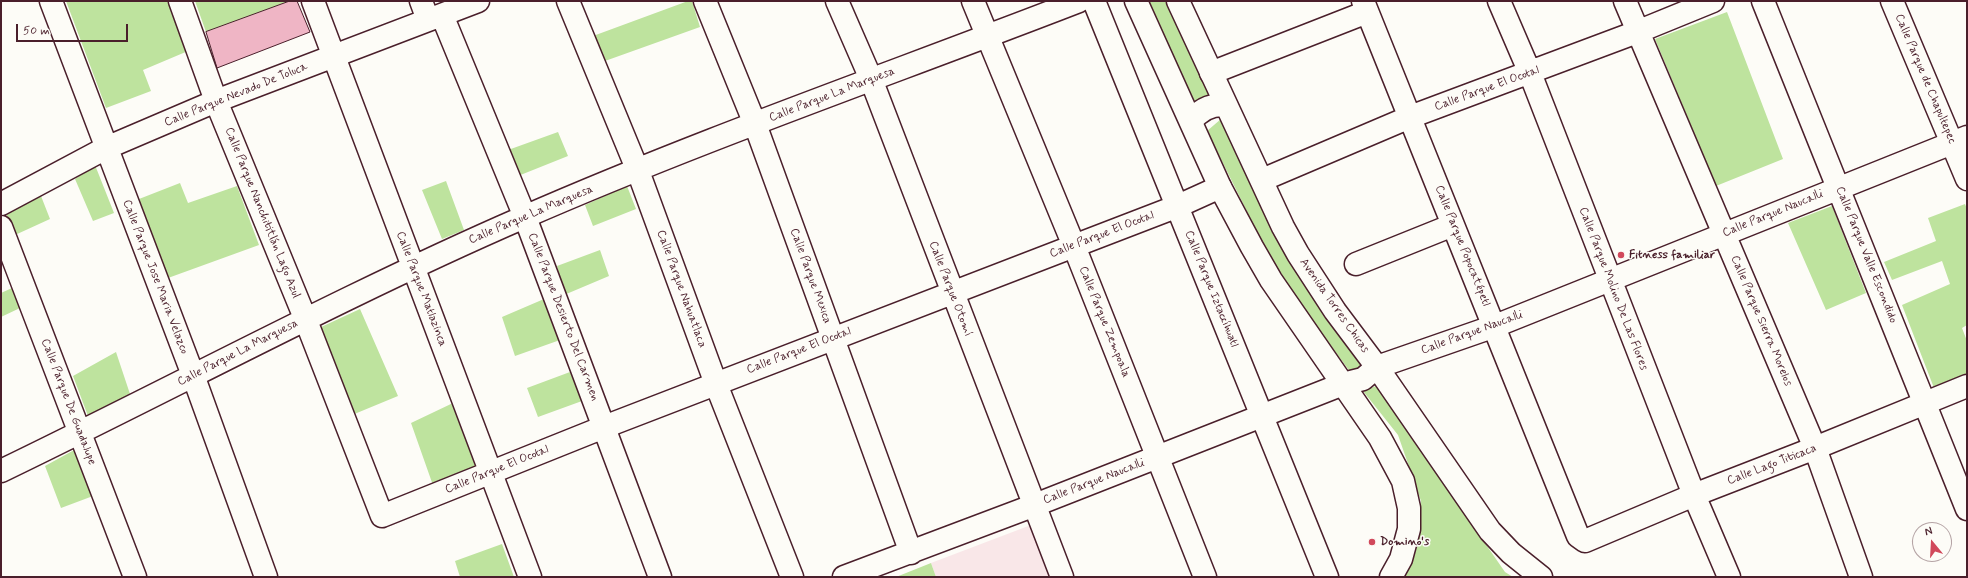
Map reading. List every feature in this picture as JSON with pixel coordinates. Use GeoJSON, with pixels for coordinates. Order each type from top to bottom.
{"type":"FeatureCollection","features":[{"type":"Feature","properties":{"kind":"street","name":"Calle Parque Jose Maria Velazco"},"geometry":{"type":"LineString","coordinates":[[51,1],[192,375],[266,577]]}},
{"type":"Feature","properties":{"kind":"street","name":"Calle Parque Nanchititlán Lago Azul"},"geometry":{"type":"LineString","coordinates":[[180,1],[216,101],[305,318],[380,514]]}},
{"type":"Feature","properties":{"kind":"street","name":"Calle Parque Matlazinca"},"geometry":{"type":"LineString","coordinates":[[313,1],[530,577]]}},
{"type":"Feature","properties":{"kind":"street","name":"Calle Parque Nevado De Toluca"},"geometry":{"type":"LineString","coordinates":[[1,204],[106,148],[216,101],[334,56],[431,12],[478,1]]}},
{"type":"Feature","properties":{"kind":"street","name":"Calle Parque Nahuatlaca"},"geometry":{"type":"LineString","coordinates":[[568,1],[638,171],[716,384],[792,577]]}},
{"type":"Feature","properties":{"kind":"street","name":"Calle Parque Mexica"},"geometry":{"type":"LineString","coordinates":[[704,1],[755,124],[911,552]]}},
{"type":"Feature","properties":{"kind":"street","name":"Calle Parque Otomí"},"geometry":{"type":"LineString","coordinates":[[837,1],[871,79],[951,292],[1062,577]]}},
{"type":"Feature","properties":{"kind":"street","name":"Calle Parque Zempoala"},"geometry":{"type":"LineString","coordinates":[[973,1],[1074,246],[1205,577]]}},
{"type":"Feature","properties":{"kind":"street","name":"Calle Parque La Marquesa"},"geometry":{"type":"LineString","coordinates":[[1,471],[80,433],[305,318],[412,267],[525,217],[755,124],[1079,1]]}},
{"type":"Feature","properties":{"kind":"street","name":"Calle Parque Iztaccíhuatl"},"geometry":{"type":"LineString","coordinates":[[1094,1],[1327,577]]}},
{"type":"Feature","properties":{"kind":"street"},"geometry":{"type":"LineString","coordinates":[[1136,1],[1220,187],[1271,280],[1380,438],[1403,481],[1409,508],[1408,530],[1401,559],[1391,577]]}},
{"type":"Feature","properties":{"kind":"street","name":"Avenida Torres Chicas"},"geometry":{"type":"LineString","coordinates":[[1178,1],[1283,227],[1298,254],[1335,311],[1377,367],[1490,531],[1511,553],[1541,577]]}},
{"type":"Feature","properties":{"kind":"street","name":"Calle Parque Molino De Las Flores"},"geometry":{"type":"LineString","coordinates":[[1499,1],[1530,73],[1609,281],[1694,495],[1729,577]]}},
{"type":"Feature","properties":{"kind":"street","name":"Calle Parque Sierra Morelos"},"geometry":{"type":"LineString","coordinates":[[1625,1],[1815,448],[1861,577]]}},
{"type":"Feature","properties":{"kind":"street","name":"Calle Parque El Ocotal"},"geometry":{"type":"LineString","coordinates":[[1262,180],[1410,117],[1530,73],[1713,1]]}},
{"type":"Feature","properties":{"kind":"street","name":"Calle Parque Valle Escondido"},"geometry":{"type":"LineString","coordinates":[[1763,1],[1967,509]]}},
{"type":"Feature","properties":{"kind":"street","name":"Calle Parque de Chapultepec"},"geometry":{"type":"LineString","coordinates":[[1892,1],[1960,140],[1967,179]]}},
{"type":"Feature","properties":{"kind":"street"},"geometry":{"type":"LineString","coordinates":[[1211,74],[1365,6]]}},
{"type":"Feature","properties":{"kind":"street","name":"Calle Parque Popocatépetl"},"geometry":{"type":"LineString","coordinates":[[1365,6],[1495,326],[1578,536]]}},
{"type":"Feature","properties":{"kind":"street","name":"Calle Parque Desierto Del Carmen"},"geometry":{"type":"LineString","coordinates":[[431,12],[525,217],[660,577]]}},
{"type":"Feature","properties":{"kind":"street"},"geometry":{"type":"LineString","coordinates":[[1191,122],[1201,111],[1219,104],[1226,105]]}},
{"type":"Feature","properties":{"kind":"street","name":"Calle Parque Naucalli"},"geometry":{"type":"LineString","coordinates":[[844,577],[1035,506],[1343,384],[1363,379],[1377,367],[1495,326],[1960,140]]}},
{"type":"Feature","properties":{"kind":"street","name":"Calle Parque El Ocotal"},"geometry":{"type":"LineString","coordinates":[[380,514],[384,516],[604,427],[951,292],[1178,206],[1220,187]]}},
{"type":"Feature","properties":{"kind":"street"},"geometry":{"type":"LineString","coordinates":[[1356,264],[1453,225]]}},
{"type":"Feature","properties":{"kind":"street","name":"Calle Parque De Guadalupe"},"geometry":{"type":"LineString","coordinates":[[1,227],[135,577]]}},
{"type":"Feature","properties":{"kind":"street","name":"Calle Lago Titicaca"},"geometry":{"type":"LineString","coordinates":[[1578,536],[1585,541],[1694,495],[1815,448],[1967,386]]}},
{"type":"Feature","properties":{"kind":"shaded area"},"geometry":{"type":"Polygon","coordinates":[[[1031,525],[1049,577],[936,577],[931,563],[1031,525]]]}},
{"type":"Feature","properties":{"kind":"green space"},"geometry":{"type":"Polygon","coordinates":[[[66,1],[169,1],[188,51],[143,70],[151,91],[106,108],[66,1]]]}},
{"type":"Feature","properties":{"kind":"green space"},"geometry":{"type":"Polygon","coordinates":[[[195,1],[290,1],[206,32],[195,1]]]}},
{"type":"Feature","properties":{"kind":"green space"},"geometry":{"type":"Polygon","coordinates":[[[688,1],[692,1],[700,27],[605,61],[593,36],[688,1]]]}},
{"type":"Feature","properties":{"kind":"green space"},"geometry":{"type":"Polygon","coordinates":[[[1149,1],[1170,1],[1212,97],[1196,106],[1149,1]]]}},
{"type":"Feature","properties":{"kind":"green space"},"geometry":{"type":"Polygon","coordinates":[[[1727,12],[1783,159],[1716,186],[1655,39],[1727,12]]]}},
{"type":"Feature","properties":{"kind":"green space"},"geometry":{"type":"Polygon","coordinates":[[[1221,119],[1365,365],[1351,373],[1279,276],[1207,131],[1221,119]]]}},
{"type":"Feature","properties":{"kind":"green space"},"geometry":{"type":"Polygon","coordinates":[[[558,132],[568,156],[518,176],[508,150],[558,132]]]}},
{"type":"Feature","properties":{"kind":"green space"},"geometry":{"type":"Polygon","coordinates":[[[95,165],[114,213],[93,221],[75,179],[95,165]]]}},
{"type":"Feature","properties":{"kind":"green space"},"geometry":{"type":"Polygon","coordinates":[[[446,181],[464,230],[442,239],[422,190],[446,181]]]}},
{"type":"Feature","properties":{"kind":"green space"},"geometry":{"type":"Polygon","coordinates":[[[180,183],[188,203],[237,186],[259,245],[168,278],[139,199],[180,183]]]}},
{"type":"Feature","properties":{"kind":"green space"},"geometry":{"type":"Polygon","coordinates":[[[627,186],[636,209],[593,226],[585,205],[627,186]]]}},
{"type":"Feature","properties":{"kind":"green space"},"geometry":{"type":"Polygon","coordinates":[[[41,196],[50,219],[15,235],[6,214],[41,196]]]}},
{"type":"Feature","properties":{"kind":"green space"},"geometry":{"type":"Polygon","coordinates":[[[1965,204],[1967,209],[1967,325],[1962,328],[1967,341],[1967,376],[1934,388],[1902,305],[1950,284],[1942,261],[1892,280],[1884,262],[1936,241],[1928,218],[1965,204]]]}},
{"type":"Feature","properties":{"kind":"green space"},"geometry":{"type":"Polygon","coordinates":[[[1832,206],[1866,293],[1826,310],[1788,223],[1832,206]]]}},
{"type":"Feature","properties":{"kind":"green space"},"geometry":{"type":"Polygon","coordinates":[[[600,250],[609,276],[564,295],[557,266],[600,250]]]}},
{"type":"Feature","properties":{"kind":"green space"},"geometry":{"type":"Polygon","coordinates":[[[12,288],[20,308],[1,317],[1,293],[12,288]]]}},
{"type":"Feature","properties":{"kind":"green space"},"geometry":{"type":"Polygon","coordinates":[[[544,299],[560,340],[515,356],[502,317],[544,299]]]}},
{"type":"Feature","properties":{"kind":"green space"},"geometry":{"type":"Polygon","coordinates":[[[360,309],[398,396],[352,415],[319,328],[360,309]]]}},
{"type":"Feature","properties":{"kind":"green space"},"geometry":{"type":"Polygon","coordinates":[[[116,352],[130,394],[88,416],[73,376],[116,352]]]}},
{"type":"Feature","properties":{"kind":"green space"},"geometry":{"type":"Polygon","coordinates":[[[570,372],[582,401],[538,417],[527,388],[570,372]]]}},
{"type":"Feature","properties":{"kind":"green space"},"geometry":{"type":"Polygon","coordinates":[[[1376,386],[1505,572],[1513,577],[1401,577],[1416,551],[1421,501],[1398,435],[1363,391],[1376,386]]]}},
{"type":"Feature","properties":{"kind":"green space"},"geometry":{"type":"Polygon","coordinates":[[[453,403],[477,471],[435,491],[411,423],[453,403]]]}},
{"type":"Feature","properties":{"kind":"green space"},"geometry":{"type":"Polygon","coordinates":[[[76,449],[93,496],[61,508],[45,466],[76,449]]]}},
{"type":"Feature","properties":{"kind":"green space"},"geometry":{"type":"Polygon","coordinates":[[[502,544],[514,577],[460,577],[455,561],[502,544]]]}},
{"type":"Feature","properties":{"kind":"green space"},"geometry":{"type":"Polygon","coordinates":[[[931,563],[936,577],[896,577],[931,563]]]}},
{"type":"Feature","properties":{"kind":"building"},"geometry":{"type":"Polygon","coordinates":[[[290,1],[297,1],[310,32],[217,68],[206,32],[290,1]]]}},
{"type":"Feature","properties":{"kind":"place","name":"Fitness familiar"},"geometry":{"type":"Point","coordinates":[1621,255]}},
{"type":"Feature","properties":{"kind":"place","name":"Domino's"},"geometry":{"type":"Point","coordinates":[1372,542]}}]}
